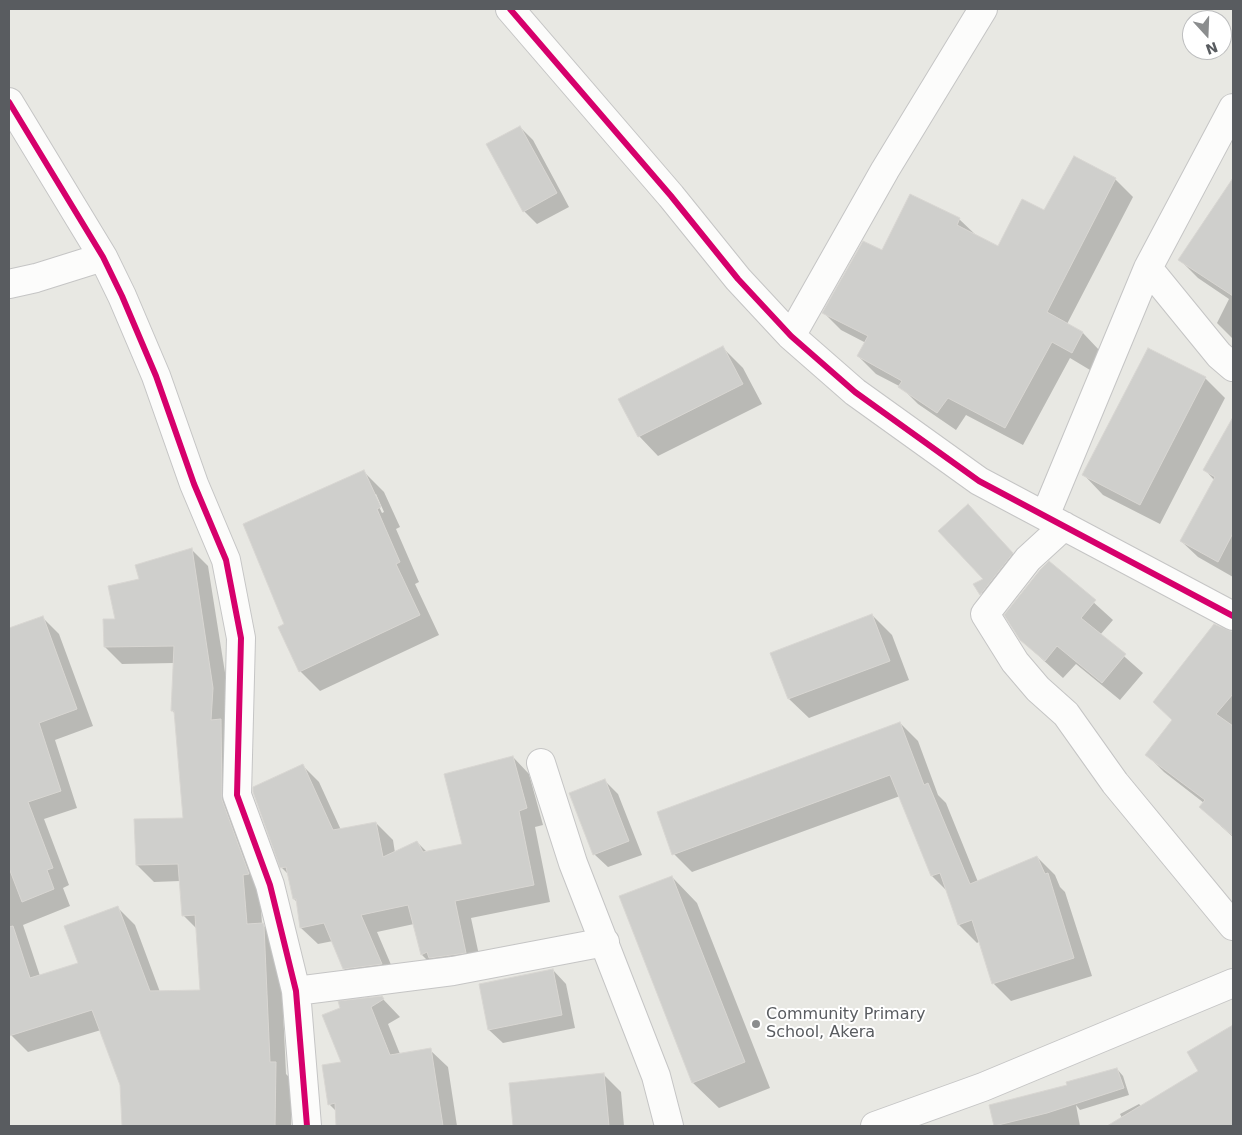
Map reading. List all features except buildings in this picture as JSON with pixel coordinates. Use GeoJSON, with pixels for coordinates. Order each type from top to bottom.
{"type":"FeatureCollection","features":[{"type":"Feature","properties":{"kind":"street"},"geometry":{"type":"LineString","coordinates":[[510,9],[671,196],[738,278],[792,336],[855,392],[979,481],[1233,616]]}},
{"type":"Feature","properties":{"kind":"street"},"geometry":{"type":"LineString","coordinates":[[792,336],[885,170],[983,9]]}},
{"type":"Feature","properties":{"kind":"street"},"geometry":{"type":"LineString","coordinates":[[9,102],[103,257],[156,376],[194,484],[226,560],[241,638],[237,794],[270,885],[296,991],[307,1126]]}},
{"type":"Feature","properties":{"kind":"street"},"geometry":{"type":"LineString","coordinates":[[1233,108],[1148,268],[1054,521],[1028,559],[984,614],[1015,662],[1038,690],[1066,714],[1115,783],[1233,926]]}},
{"type":"Feature","properties":{"kind":"street"},"geometry":{"type":"LineString","coordinates":[[9,284],[36,278],[103,257]]}},
{"type":"Feature","properties":{"kind":"street"},"geometry":{"type":"LineString","coordinates":[[1148,268],[1219,355],[1233,367]]}},
{"type":"Feature","properties":{"kind":"street"},"geometry":{"type":"LineString","coordinates":[[541,763],[573,863],[656,1076],[669,1126]]}},
{"type":"Feature","properties":{"kind":"street"},"geometry":{"type":"LineString","coordinates":[[296,991],[453,971],[605,942]]}},
{"type":"Feature","properties":{"kind":"street"},"geometry":{"type":"LineString","coordinates":[[875,1126],[984,1087],[1233,983]]}},
{"type":"Feature","properties":{"kind":"cycle path"},"geometry":{"type":"LineString","coordinates":[[510,9],[671,196],[738,279],[791,336],[855,392],[979,481],[1233,616]]}},
{"type":"Feature","properties":{"kind":"cycle path"},"geometry":{"type":"LineString","coordinates":[[9,102],[103,257],[122,296],[156,376],[194,484],[226,560],[241,638],[237,795],[270,885],[296,991],[307,1126]]}},
{"type":"Feature","properties":{"kind":"place","name":"Community Primary School, Akera"},"geometry":{"type":"Point","coordinates":[756,1024]}}]}
